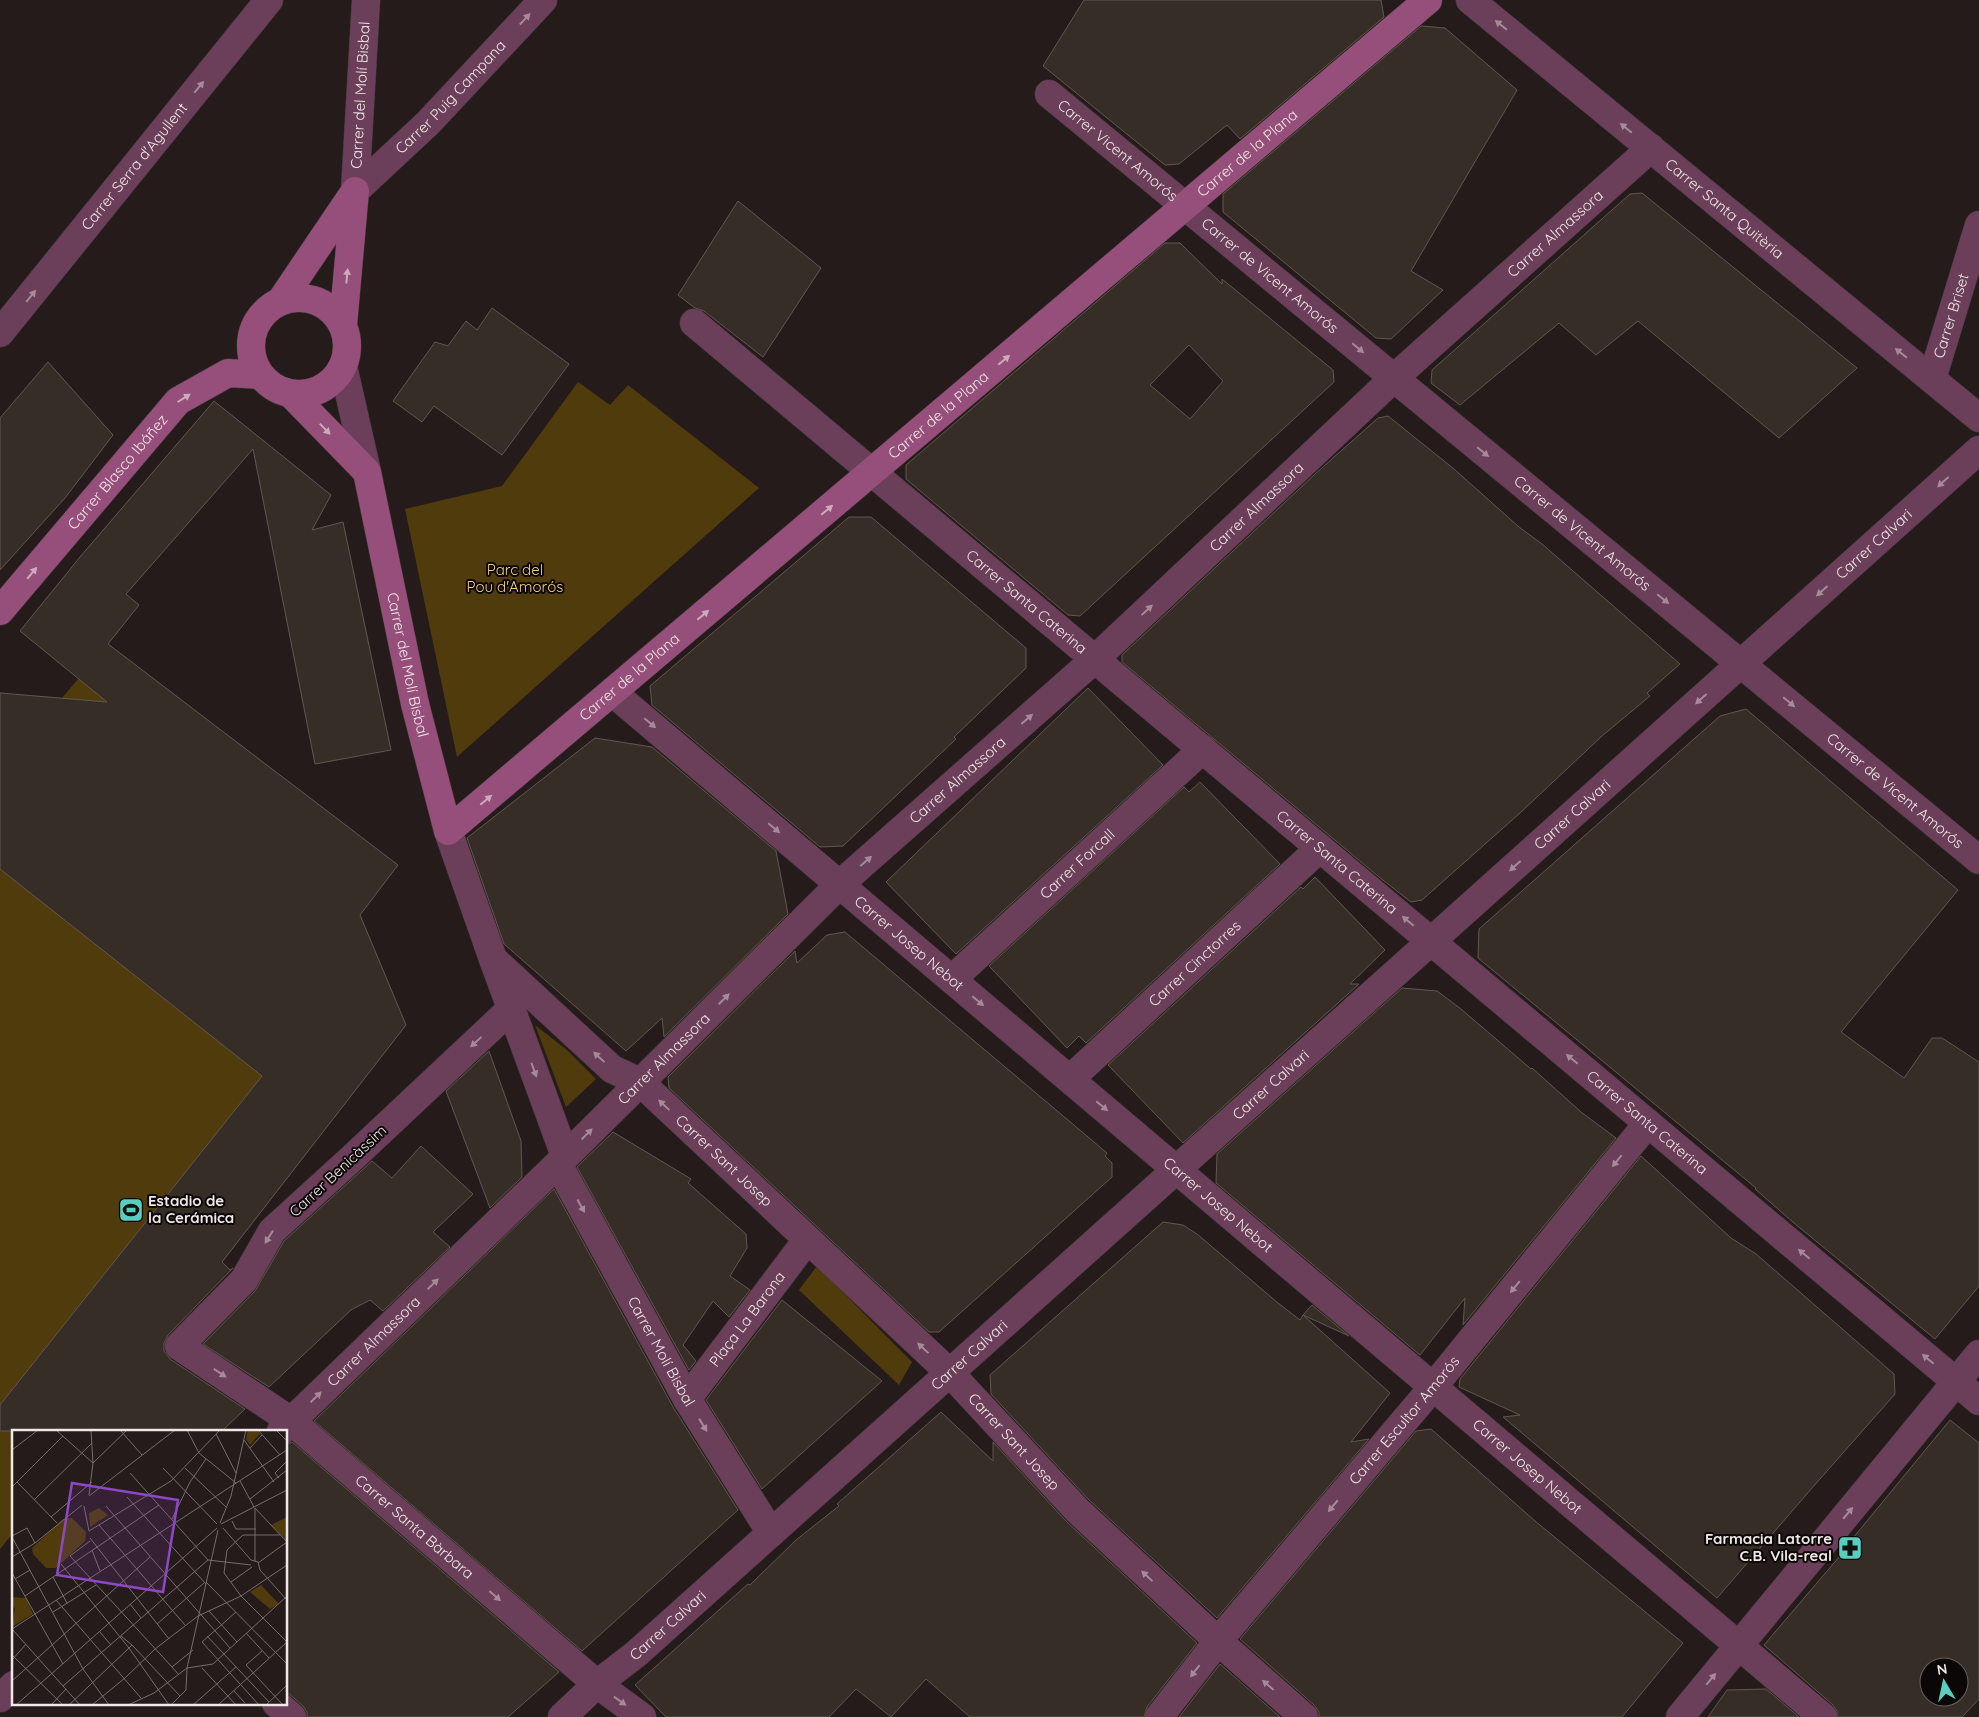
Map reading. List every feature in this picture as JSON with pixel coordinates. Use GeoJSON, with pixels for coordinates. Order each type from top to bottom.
{"type":"FeatureCollection","features":[{"type":"Feature","properties":{"kind":"main road","name":"Carrer de la Plana"},"geometry":{"type":"LineString","coordinates":[[448,831],[1428,0]]}},
{"type":"Feature","properties":{"kind":"main road","name":"Carrer del Molí Bisbal"},"geometry":{"type":"LineString","coordinates":[[280,302],[355,191]]}},
{"type":"Feature","properties":{"kind":"main road","name":"Carrer del Molí Bisbal"},"geometry":{"type":"LineString","coordinates":[[343,325],[355,191]]}},
{"type":"Feature","properties":{"kind":"main road"},"geometry":{"type":"LineString","coordinates":[[294,298],[309,299],[322,304],[334,312],[343,325],[347,338],[347,353],[343,366],[334,380],[322,389],[307,394],[290,394],[278,390],[267,384],[252,361],[250,347],[252,333],[258,320],[268,309],[280,302],[294,298]]}},
{"type":"Feature","properties":{"kind":"main road","name":"Carrer Blasco Ibáñez"},"geometry":{"type":"LineString","coordinates":[[0,611],[178,401],[228,373],[259,374]]}},
{"type":"Feature","properties":{"kind":"main road"},"geometry":{"type":"LineString","coordinates":[[290,394],[367,472]]}},
{"type":"Feature","properties":{"kind":"main road","name":"Carrer del Molí Bisbal"},"geometry":{"type":"LineString","coordinates":[[367,472],[415,704],[448,831]]}},
{"type":"Feature","properties":{"kind":"street","name":"Carrer Serra d'Agullent"},"geometry":{"type":"LineString","coordinates":[[0,334],[269,0]]}},
{"type":"Feature","properties":{"kind":"street","name":"Carrer del Molí Bisbal"},"geometry":{"type":"LineString","coordinates":[[355,191],[366,0]]}},
{"type":"Feature","properties":{"kind":"street","name":"Carrer Puig Campana"},"geometry":{"type":"LineString","coordinates":[[355,191],[428,123],[543,0]]}},
{"type":"Feature","properties":{"kind":"street","name":"Carrer Santa Quitèria"},"geometry":{"type":"LineString","coordinates":[[1470,0],[1979,418]]}},
{"type":"Feature","properties":{"kind":"street","name":"Carrer Vicent Amorós"},"geometry":{"type":"LineString","coordinates":[[1049,94],[1186,206]]}},
{"type":"Feature","properties":{"kind":"street","name":"Carrer Almassora"},"geometry":{"type":"LineString","coordinates":[[286,1426],[561,1160],[840,884],[1095,659],[1394,378],[1651,148]]}},
{"type":"Feature","properties":{"kind":"street","name":"Carrer de Vicent Amorós"},"geometry":{"type":"LineString","coordinates":[[1186,206],[1979,860]]}},
{"type":"Feature","properties":{"kind":"street","name":"Carrer Briset"},"geometry":{"type":"LineString","coordinates":[[1932,378],[1979,225]]}},
{"type":"Feature","properties":{"kind":"street","name":"Carrer Santa Caterina"},"geometry":{"type":"LineString","coordinates":[[694,323],[1432,940],[1979,1401]]}},
{"type":"Feature","properties":{"kind":"street","name":"Carrer del Molí Bisbal"},"geometry":{"type":"LineString","coordinates":[[343,366],[367,472]]}},
{"type":"Feature","properties":{"kind":"street","name":"Carrer Calvari"},"geometry":{"type":"LineString","coordinates":[[562,1717],[597,1684],[636,1654],[772,1533],[1979,450]]}},
{"type":"Feature","properties":{"kind":"street","name":"Carrer Josep Nebot"},"geometry":{"type":"LineString","coordinates":[[612,692],[1823,1717]]}},
{"type":"Feature","properties":{"kind":"street","name":"Carrer Forcall"},"geometry":{"type":"LineString","coordinates":[[952,979],[1202,749]]}},
{"type":"Feature","properties":{"kind":"street","name":"Carrer del Molí Bisbal"},"geometry":{"type":"LineString","coordinates":[[448,831],[493,959]]}},
{"type":"Feature","properties":{"kind":"street","name":"Carrer Cinctorres"},"geometry":{"type":"LineString","coordinates":[[1070,1079],[1320,848]]}},
{"type":"Feature","properties":{"kind":"street","name":"Carrer Molí Bisbal"},"geometry":{"type":"LineString","coordinates":[[493,959],[512,1008],[561,1160],[687,1398],[772,1533]]}},
{"type":"Feature","properties":{"kind":"street"},"geometry":{"type":"LineString","coordinates":[[493,959],[612,1069],[640,1082]]}},
{"type":"Feature","properties":{"kind":"street","name":"Carrer Benicàssim"},"geometry":{"type":"LineString","coordinates":[[179,1346],[244,1280],[272,1231],[512,1008]]}},
{"type":"Feature","properties":{"kind":"street","name":"Carrer Sant Josep"},"geometry":{"type":"LineString","coordinates":[[640,1082],[950,1373],[1076,1510],[1218,1642],[1304,1717]]}},
{"type":"Feature","properties":{"kind":"street","name":"Carrer Escultor Amorós"},"geometry":{"type":"LineString","coordinates":[[1159,1717],[1218,1642],[1434,1388],[1648,1123]]}},
{"type":"Feature","properties":{"kind":"street","name":"Plaça La Barona"},"geometry":{"type":"LineString","coordinates":[[687,1398],[807,1240]]}},
{"type":"Feature","properties":{"kind":"street","name":"Carrer Santa Bàrbara"},"geometry":{"type":"LineString","coordinates":[[179,1346],[286,1426],[597,1684],[642,1717]]}},
{"type":"Feature","properties":{"kind":"street"},"geometry":{"type":"LineString","coordinates":[[1680,1717],[1979,1354]]}},
{"type":"Feature","properties":{"kind":"street"},"geometry":{"type":"LineString","coordinates":[[0,1698],[12,1687]]}},
{"type":"Feature","properties":{"kind":"street"},"geometry":{"type":"LineString","coordinates":[[277,1704],[292,1717]]}},
{"type":"Feature","properties":{"kind":"green space","name":"Parc del Pou d'Amorós"},"geometry":{"type":"Polygon","coordinates":[[[578,382],[610,405],[628,385],[759,488],[457,757],[405,509],[502,486],[578,382]]]}},
{"type":"Feature","properties":{"kind":"green space","name":"Estadio de la Cerámica"},"geometry":{"type":"Polygon","coordinates":[[[108,644],[398,865],[360,915],[406,1025],[119,1395],[17,1430],[12,1430],[12,1534],[0,1549],[0,693],[62,698],[108,644]]]}},
{"type":"Feature","properties":{"kind":"green space"},"geometry":{"type":"Polygon","coordinates":[[[535,1025],[567,1050],[596,1079],[566,1107],[535,1025]]]}},
{"type":"Feature","properties":{"kind":"green space"},"geometry":{"type":"Polygon","coordinates":[[[817,1266],[912,1362],[899,1385],[799,1290],[817,1266]]]}},
{"type":"Feature","properties":{"kind":"building"},"geometry":{"type":"Polygon","coordinates":[[[1084,0],[1381,0],[1384,17],[1240,139],[1227,125],[1179,164],[1165,165],[1043,66],[1084,0]]]}},
{"type":"Feature","properties":{"kind":"building"},"geometry":{"type":"Polygon","coordinates":[[[1421,26],[1445,28],[1517,90],[1411,271],[1443,290],[1391,339],[1376,338],[1223,212],[1223,194],[1421,26]]]}},
{"type":"Feature","properties":{"kind":"building"},"geometry":{"type":"Polygon","coordinates":[[[1642,193],[1857,368],[1779,438],[1638,321],[1596,355],[1559,323],[1460,405],[1431,383],[1432,370],[1630,194],[1642,193]]]}},
{"type":"Feature","properties":{"kind":"building"},"geometry":{"type":"Polygon","coordinates":[[[738,201],[821,268],[763,357],[704,311],[695,308],[678,295],[738,201]]]}},
{"type":"Feature","properties":{"kind":"building"},"geometry":{"type":"Polygon","coordinates":[[[1165,243],[1180,243],[1222,284],[1222,279],[1333,370],[1334,382],[1080,616],[1068,615],[906,479],[906,465],[1165,243]],[[1189,345],[1150,385],[1190,419],[1223,381],[1189,345]]]}},
{"type":"Feature","properties":{"kind":"building"},"geometry":{"type":"Polygon","coordinates":[[[492,308],[569,364],[502,455],[434,406],[422,422],[393,401],[435,342],[448,346],[466,321],[477,330],[492,308]]]}},
{"type":"Feature","properties":{"kind":"building"},"geometry":{"type":"Polygon","coordinates":[[[48,362],[113,435],[65,498],[0,570],[0,418],[48,362]]]}},
{"type":"Feature","properties":{"kind":"building","name":"Estadio de la Cerámica"},"geometry":{"type":"Polygon","coordinates":[[[214,401],[331,495],[312,530],[343,522],[391,750],[315,764],[253,449],[126,594],[139,605],[108,644],[398,865],[360,915],[406,1025],[222,1262],[230,1270],[233,1268],[168,1335],[164,1343],[164,1351],[170,1359],[245,1409],[223,1430],[0,1431],[0,1405],[262,1076],[0,869],[0,693],[107,702],[20,631],[80,557],[214,401]]]}},
{"type":"Feature","properties":{"kind":"building"},"geometry":{"type":"Polygon","coordinates":[[[1388,416],[1454,469],[1680,664],[1647,693],[1650,696],[1602,736],[1520,813],[1422,900],[1411,902],[1122,662],[1122,655],[1314,475],[1378,418],[1388,416]]]}},
{"type":"Feature","properties":{"kind":"building"},"geometry":{"type":"Polygon","coordinates":[[[849,517],[871,517],[1026,648],[1026,668],[954,737],[956,739],[843,846],[820,847],[652,705],[650,686],[849,517]]]}},
{"type":"Feature","properties":{"kind":"building"},"geometry":{"type":"Polygon","coordinates":[[[1088,688],[1163,765],[956,954],[886,882],[1088,688]]]}},
{"type":"Feature","properties":{"kind":"building"},"geometry":{"type":"Polygon","coordinates":[[[1746,709],[1958,890],[1841,1032],[1904,1078],[1932,1038],[1942,1038],[1979,1062],[1979,1286],[1935,1339],[1478,958],[1479,929],[1720,716],[1746,709]]]}},
{"type":"Feature","properties":{"kind":"building"},"geometry":{"type":"Polygon","coordinates":[[[595,738],[652,747],[776,851],[788,914],[664,1037],[662,1018],[626,1051],[504,944],[467,838],[595,738]]]}},
{"type":"Feature","properties":{"kind":"building"},"geometry":{"type":"Polygon","coordinates":[[[1200,782],[1280,864],[1086,1043],[1079,1036],[1067,1048],[989,966],[1184,787],[1189,792],[1200,782]]]}},
{"type":"Feature","properties":{"kind":"building"},"geometry":{"type":"Polygon","coordinates":[[[1315,877],[1385,950],[1350,984],[1359,984],[1183,1143],[1108,1065],[1301,887],[1303,889],[1315,877]]]}},
{"type":"Feature","properties":{"kind":"building"},"geometry":{"type":"Polygon","coordinates":[[[845,932],[1107,1153],[1105,1156],[1112,1163],[1112,1177],[939,1332],[929,1332],[669,1088],[668,1077],[795,951],[797,963],[827,935],[845,932]]]}},
{"type":"Feature","properties":{"kind":"building"},"geometry":{"type":"Polygon","coordinates":[[[1402,988],[1437,991],[1532,1068],[1581,1112],[1616,1138],[1463,1325],[1465,1298],[1420,1355],[1216,1183],[1217,1154],[1402,988]]]}},
{"type":"Feature","properties":{"kind":"building"},"geometry":{"type":"Polygon","coordinates":[[[489,1051],[521,1141],[522,1177],[490,1208],[446,1091],[489,1051]]]}},
{"type":"Feature","properties":{"kind":"building"},"geometry":{"type":"Polygon","coordinates":[[[613,1132],[691,1179],[688,1183],[746,1234],[747,1248],[730,1276],[750,1290],[729,1317],[713,1301],[683,1345],[696,1361],[689,1370],[577,1167],[613,1132]]]}},
{"type":"Feature","properties":{"kind":"building"},"geometry":{"type":"Polygon","coordinates":[[[421,1146],[473,1194],[433,1232],[450,1247],[383,1311],[370,1300],[351,1310],[269,1387],[203,1344],[255,1291],[284,1241],[372,1161],[392,1178],[421,1146]]]}},
{"type":"Feature","properties":{"kind":"building"},"geometry":{"type":"Polygon","coordinates":[[[1641,1156],[1731,1238],[1756,1254],[1894,1374],[1895,1394],[1717,1598],[1503,1417],[1520,1415],[1459,1387],[1460,1379],[1641,1156]]]}},
{"type":"Feature","properties":{"kind":"building"},"geometry":{"type":"Polygon","coordinates":[[[554,1189],[673,1407],[738,1510],[582,1651],[314,1421],[554,1189]]]}},
{"type":"Feature","properties":{"kind":"building"},"geometry":{"type":"Polygon","coordinates":[[[1163,1222],[1183,1225],[1197,1234],[1300,1320],[1303,1315],[1390,1393],[1351,1442],[1369,1439],[1217,1618],[1088,1499],[991,1394],[990,1375],[1163,1222]]]}},
{"type":"Feature","properties":{"kind":"building"},"geometry":{"type":"Polygon","coordinates":[[[782,1300],[882,1381],[762,1489],[706,1400],[782,1300]]]}},
{"type":"Feature","properties":{"kind":"building"},"geometry":{"type":"Polygon","coordinates":[[[1312,1305],[1349,1336],[1303,1315],[1312,1305]]]}},
{"type":"Feature","properties":{"kind":"building"},"geometry":{"type":"Polygon","coordinates":[[[941,1412],[993,1461],[993,1442],[1066,1521],[1197,1643],[1147,1707],[1144,1717],[970,1717],[926,1679],[891,1717],[856,1689],[829,1717],[666,1717],[635,1685],[748,1584],[750,1585],[796,1540],[839,1506],[837,1504],[941,1412]]]}},
{"type":"Feature","properties":{"kind":"building"},"geometry":{"type":"Polygon","coordinates":[[[1950,1420],[1979,1443],[1979,1699],[1962,1717],[1838,1717],[1833,1705],[1764,1645],[1840,1556],[1950,1420]]]}},
{"type":"Feature","properties":{"kind":"building"},"geometry":{"type":"Polygon","coordinates":[[[1431,1429],[1535,1521],[1683,1643],[1622,1717],[1319,1717],[1319,1712],[1314,1705],[1240,1639],[1416,1431],[1431,1429]]]}},
{"type":"Feature","properties":{"kind":"building"},"geometry":{"type":"Polygon","coordinates":[[[292,1442],[559,1672],[508,1717],[307,1717],[307,1712],[303,1706],[288,1693],[288,1444],[292,1442]]]}},
{"type":"Feature","properties":{"kind":"building"},"geometry":{"type":"Polygon","coordinates":[[[1220,1664],[1280,1717],[1179,1717],[1220,1664]]]}},
{"type":"Feature","properties":{"kind":"building"},"geometry":{"type":"Polygon","coordinates":[[[1766,1689],[1799,1717],[1708,1717],[1727,1690],[1766,1689]]]}},
{"type":"Feature","properties":{"kind":"place","name":"Estadio de la Cerámica"},"geometry":{"type":"Point","coordinates":[131,1210]}},
{"type":"Feature","properties":{"kind":"place","name":"Farmacia Latorre C.B. Vila-real"},"geometry":{"type":"Point","coordinates":[1850,1548]}}]}
